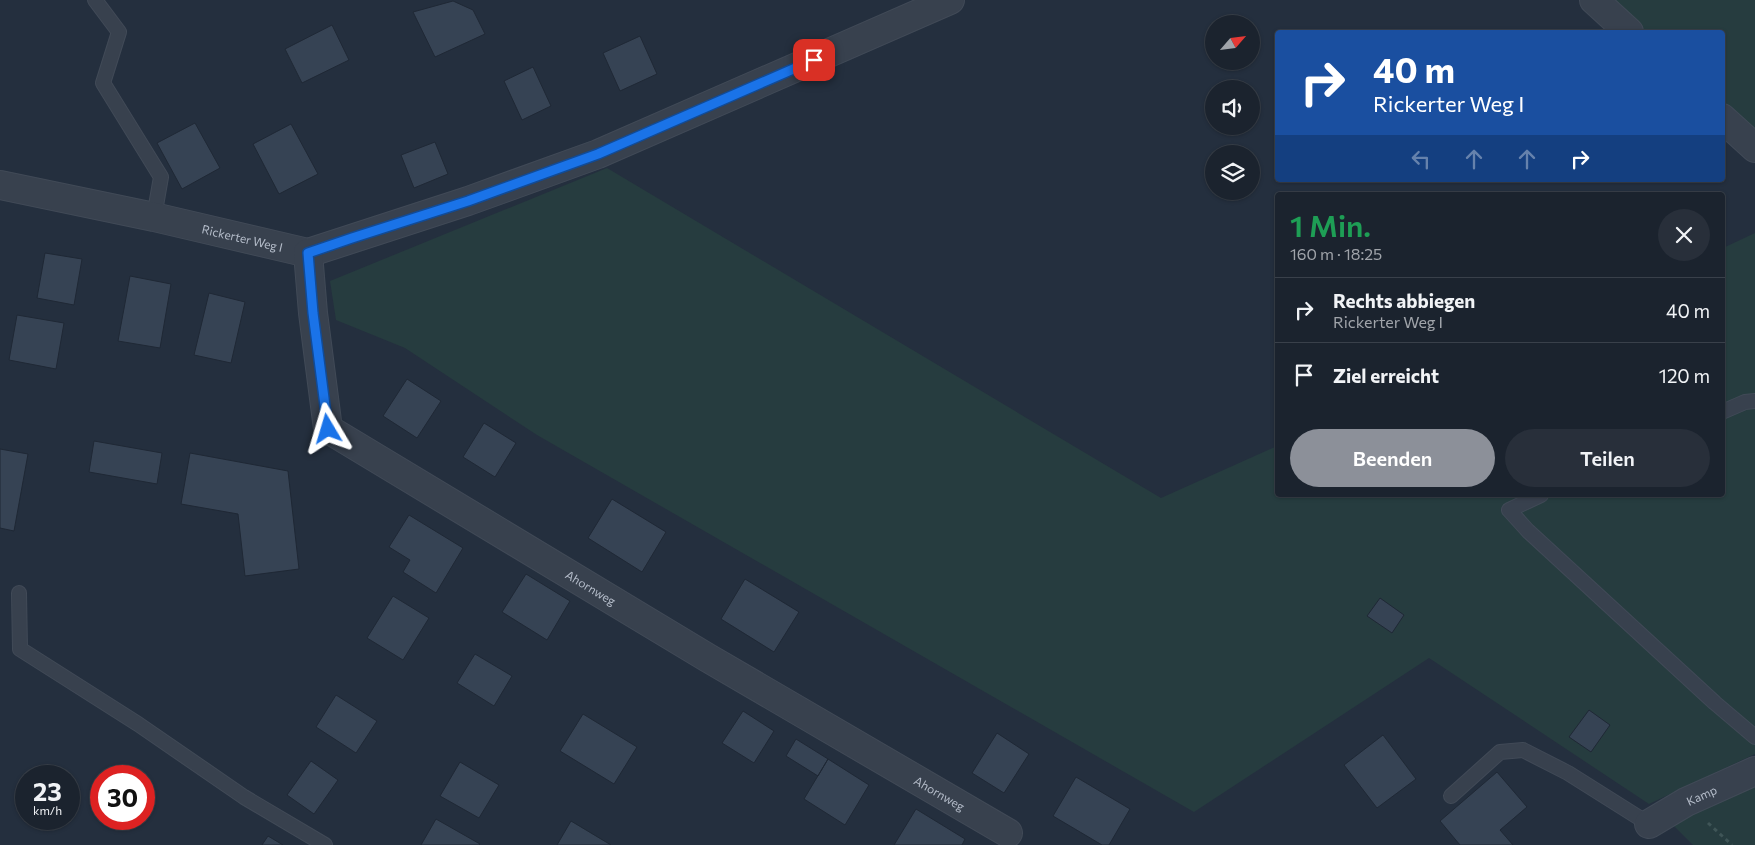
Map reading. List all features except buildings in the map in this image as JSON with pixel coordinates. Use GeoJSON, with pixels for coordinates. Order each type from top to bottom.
{"type":"FeatureCollection","features":[{"type":"Feature","properties":{"kind":"street"},"geometry":{"type":"LineString","coordinates":[[308,253],[468,201],[598,154],[950,0]]}},
{"type":"Feature","properties":{"kind":"street"},"geometry":{"type":"LineString","coordinates":[[1594,0],[1627,30]]}},
{"type":"Feature","properties":{"kind":"street"},"geometry":{"type":"LineString","coordinates":[[1725,121],[1755,148]]}},
{"type":"Feature","properties":{"kind":"street","name":"Rickerter Weg I"},"geometry":{"type":"LineString","coordinates":[[1,190],[154,217],[308,253]]}},
{"type":"Feature","properties":{"kind":"street","name":"Ahornweg"},"geometry":{"type":"LineString","coordinates":[[308,253],[313,313],[328,429],[708,658],[1008,833]]}},
{"type":"Feature","properties":{"kind":"street","name":"Kamp"},"geometry":{"type":"LineString","coordinates":[[1649,824],[1686,802],[1755,770]]}},
{"type":"Feature","properties":{"kind":"lane"},"geometry":{"type":"LineString","coordinates":[[95,0],[118,32],[103,84],[161,177],[154,217]]}},
{"type":"Feature","properties":{"kind":"lane"},"geometry":{"type":"LineString","coordinates":[[1725,411],[1745,402],[1755,401]]}},
{"type":"Feature","properties":{"kind":"lane"},"geometry":{"type":"LineString","coordinates":[[1537,497],[1508,510],[1557,558],[1755,738]]}},
{"type":"Feature","properties":{"kind":"lane"},"geometry":{"type":"LineString","coordinates":[[19,593],[20,649],[138,724],[244,797],[325,845]]}},
{"type":"Feature","properties":{"kind":"lane"},"geometry":{"type":"LineString","coordinates":[[1451,796],[1500,752],[1523,750],[1568,773],[1649,824]]}},
{"type":"Feature","properties":{"kind":"green space"},"geometry":{"type":"Polygon","coordinates":[[[1593,0],[1755,0],[1755,149],[1725,121],[1725,30],[1626,30],[1593,0]]]}},
{"type":"Feature","properties":{"kind":"green space"},"geometry":{"type":"Polygon","coordinates":[[[607,168],[1161,498],[1275,447],[1275,497],[1725,497],[1725,247],[1755,233],[1755,754],[1649,804],[1429,658],[1194,812],[537,435],[405,348],[336,320],[330,281],[607,168]]]}},
{"type":"Feature","properties":{"kind":"green space"},"geometry":{"type":"Polygon","coordinates":[[[1755,784],[1755,845],[1693,845],[1672,824],[1755,784]]]}},
{"type":"Feature","properties":{"kind":"route"},"geometry":{"type":"LineString","coordinates":[[328,429],[313,313],[308,253],[468,201],[598,154],[814,60]]}}]}
